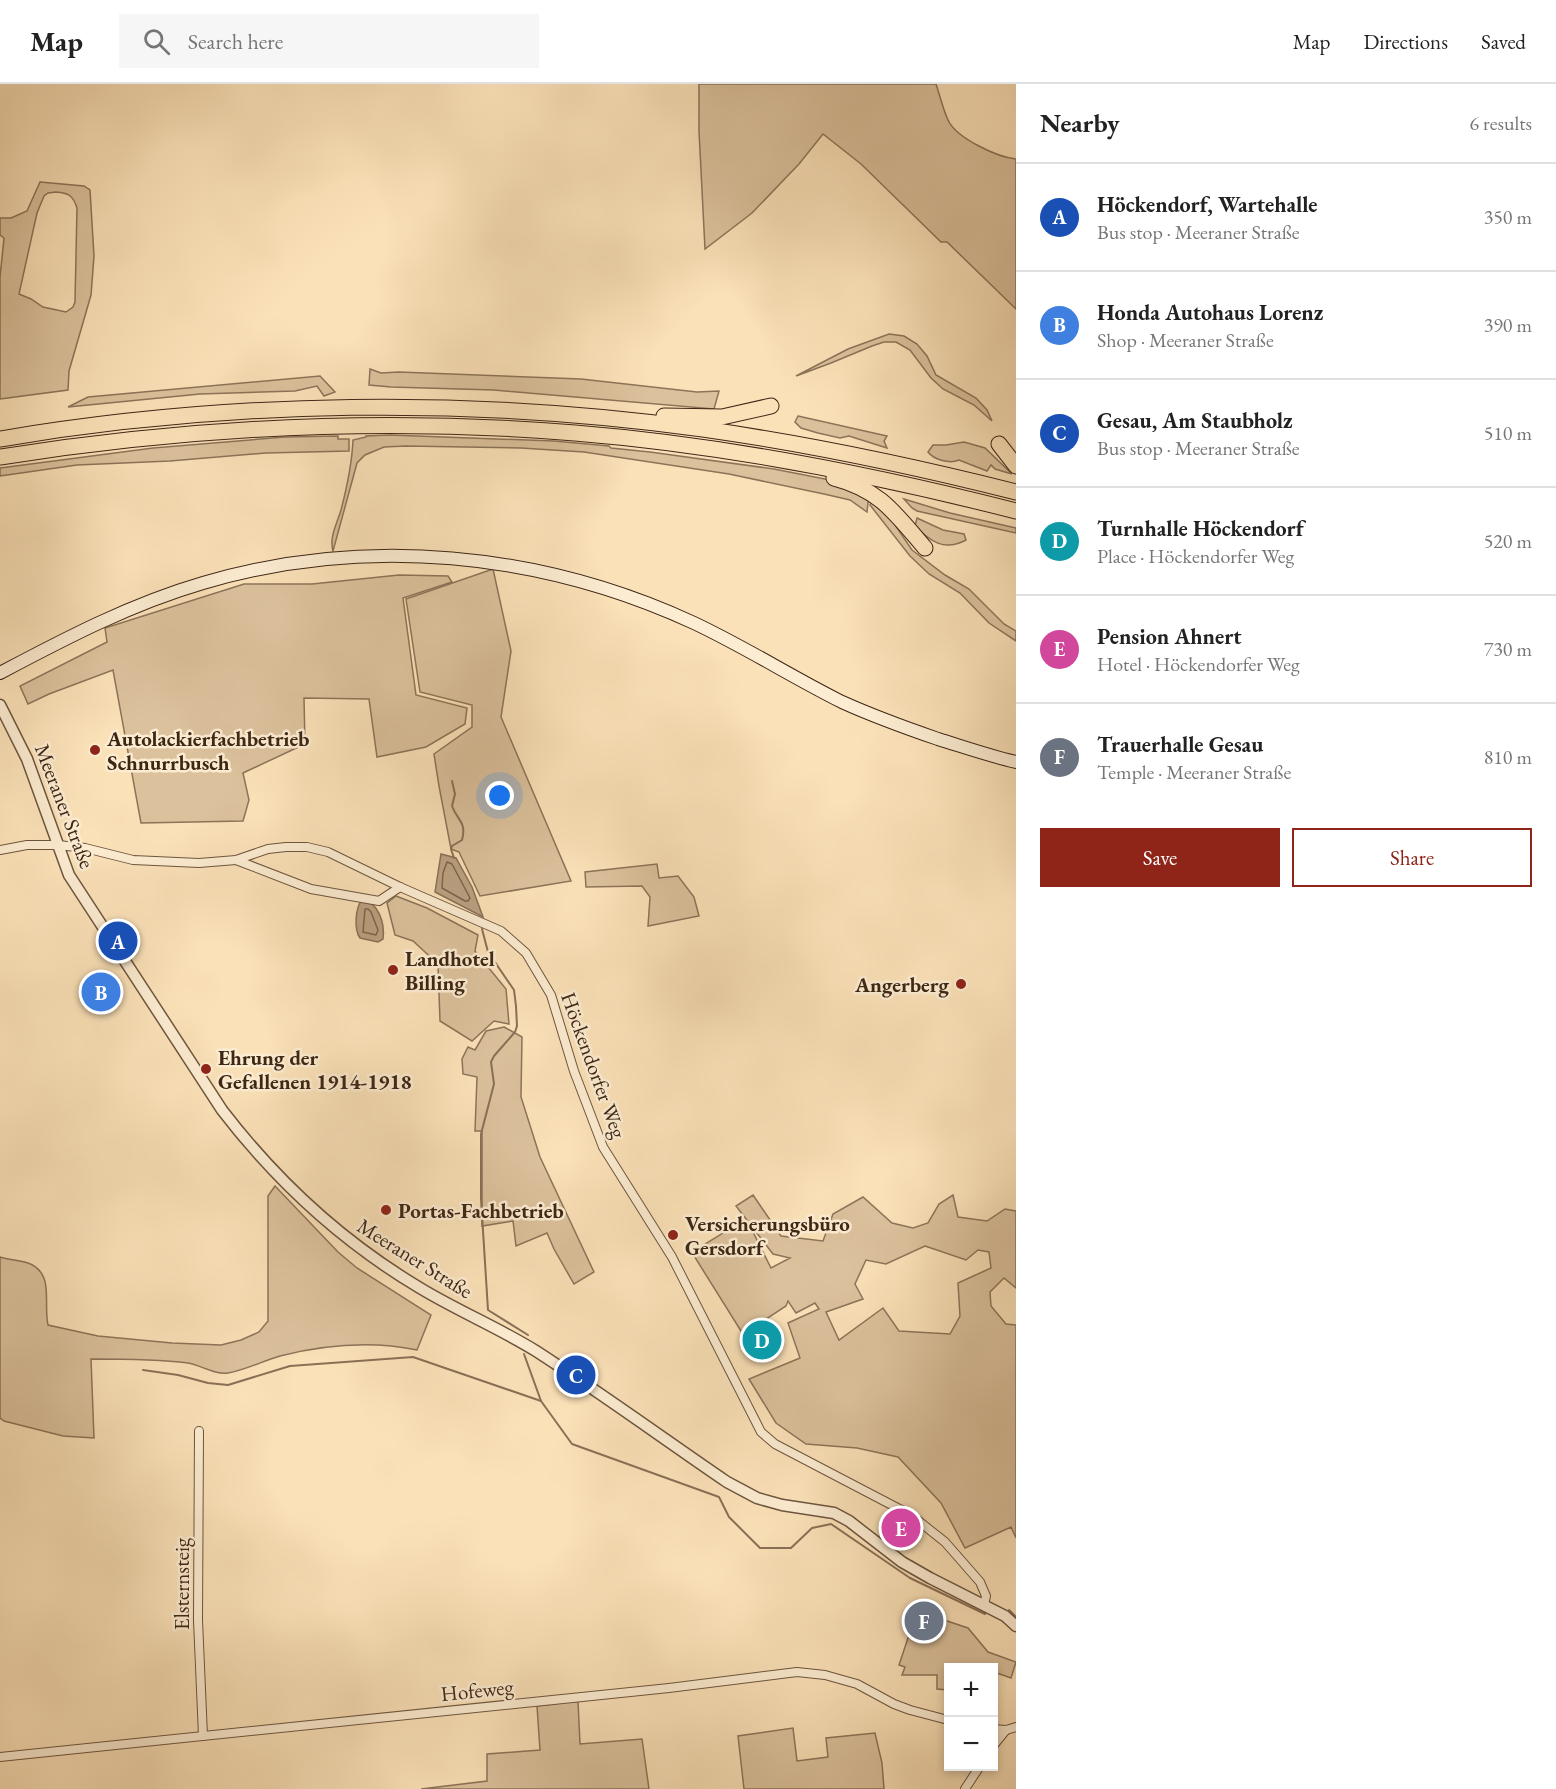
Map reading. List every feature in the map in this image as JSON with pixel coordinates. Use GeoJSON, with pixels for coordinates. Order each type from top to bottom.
{"type":"FeatureCollection","features":[{"type":"Feature","properties":{"kind":"highway"},"geometry":{"type":"LineString","coordinates":[[636,421],[661,416],[722,417],[771,406]]}},
{"type":"Feature","properties":{"kind":"highway"},"geometry":{"type":"LineString","coordinates":[[0,439],[120,422],[201,414],[344,408],[516,411],[703,429],[846,453],[1016,492]]}},
{"type":"Feature","properties":{"kind":"highway"},"geometry":{"type":"LineString","coordinates":[[0,458],[130,439],[237,430],[366,425],[447,426],[574,433],[682,444],[798,462],[879,478],[1016,511]]}},
{"type":"Feature","properties":{"kind":"highway"},"geometry":{"type":"LineString","coordinates":[[999,444],[1016,466]]}},
{"type":"Feature","properties":{"kind":"highway"},"geometry":{"type":"LineString","coordinates":[[798,462],[827,476],[850,482],[884,501],[924,548]]}},
{"type":"Feature","properties":{"kind":"main road"},"geometry":{"type":"LineString","coordinates":[[0,673],[100,622],[202,583],[246,572],[312,561],[367,556],[434,556],[488,561],[541,571],[581,581],[658,607],[867,713],[993,757],[1016,762]]}},
{"type":"Feature","properties":{"kind":"street","name":"Meeraner Straße"},"geometry":{"type":"LineString","coordinates":[[0,705],[27,759],[69,875],[222,1110],[272,1172],[294,1194],[369,1255],[422,1289],[534,1350],[727,1482],[757,1498],[782,1505],[834,1513],[849,1521],[902,1562],[1005,1616],[1016,1626]]}},
{"type":"Feature","properties":{"kind":"street","name":"Höckendorfer Weg"},"geometry":{"type":"LineString","coordinates":[[0,850],[27,845],[58,845],[85,848],[133,861],[199,863],[236,860],[268,849],[307,847],[328,852],[400,887],[501,931],[526,953],[551,995],[574,1071],[603,1147],[672,1257],[761,1432],[775,1444],[911,1515],[945,1542],[980,1582],[986,1596],[984,1605]]}},
{"type":"Feature","properties":{"kind":"street"},"geometry":{"type":"LineString","coordinates":[[236,860],[311,889],[379,901],[400,887]]}},
{"type":"Feature","properties":{"kind":"street","name":"Elsternsteig"},"geometry":{"type":"LineString","coordinates":[[199,1431],[198,1620],[203,1736]]}},
{"type":"Feature","properties":{"kind":"street","name":"Hofeweg"},"geometry":{"type":"LineString","coordinates":[[1,1757],[669,1688],[797,1672],[825,1675],[852,1683],[910,1710],[944,1719]]}},
{"type":"Feature","properties":{"kind":"street"},"geometry":{"type":"LineString","coordinates":[[998,1729],[1016,1727]]}},
{"type":"Feature","properties":{"kind":"street"},"geometry":{"type":"LineString","coordinates":[[998,1740],[1006,1730]]}},
{"type":"Feature","properties":{"kind":"street"},"geometry":{"type":"LineString","coordinates":[[965,1789],[977,1771]]}},
{"type":"Feature","properties":{"kind":"shaded area"},"geometry":{"type":"Polygon","coordinates":[[[699,84],[936,84],[952,127],[968,140],[988,151],[1016,159],[1016,309],[947,242],[941,242],[861,164],[823,134],[799,164],[752,213],[705,249],[699,84]]]}},
{"type":"Feature","properties":{"kind":"shaded area"},"geometry":{"type":"Polygon","coordinates":[[[40,182],[84,186],[90,190],[94,256],[91,295],[69,371],[68,390],[0,399],[0,277],[4,238],[0,235],[0,218],[11,218],[27,211],[40,182]],[[56,192],[44,196],[37,213],[19,294],[43,307],[66,312],[73,307],[75,302],[77,208],[72,197],[56,192]]]}},
{"type":"Feature","properties":{"kind":"shaded area"},"geometry":{"type":"Polygon","coordinates":[[[889,334],[904,336],[917,344],[927,356],[936,375],[976,398],[987,410],[992,421],[974,405],[943,389],[931,378],[910,350],[896,342],[884,342],[872,346],[796,376],[848,349],[889,334]]]}},
{"type":"Feature","properties":{"kind":"shaded area"},"geometry":{"type":"Polygon","coordinates":[[[370,369],[381,373],[581,379],[697,392],[719,391],[714,409],[494,390],[369,385],[370,369]]]}},
{"type":"Feature","properties":{"kind":"shaded area"},"geometry":{"type":"Polygon","coordinates":[[[320,376],[335,392],[324,396],[317,386],[295,391],[200,394],[68,407],[88,397],[320,376]]]}},
{"type":"Feature","properties":{"kind":"shaded area"},"geometry":{"type":"Polygon","coordinates":[[[798,416],[887,436],[884,441],[887,448],[849,436],[840,438],[801,428],[795,422],[798,416]]]}},
{"type":"Feature","properties":{"kind":"shaded area"},"geometry":{"type":"Polygon","coordinates":[[[338,436],[338,439],[349,439],[349,451],[266,453],[170,461],[77,465],[0,476],[0,468],[153,448],[285,437],[338,436]]]}},
{"type":"Feature","properties":{"kind":"shaded area"},"geometry":{"type":"Polygon","coordinates":[[[366,436],[554,441],[609,446],[774,469],[835,481],[869,494],[867,512],[850,500],[824,494],[729,474],[584,452],[521,448],[384,447],[365,455],[357,463],[333,551],[333,536],[347,484],[353,440],[366,436]]]}},
{"type":"Feature","properties":{"kind":"shaded area"},"geometry":{"type":"Polygon","coordinates":[[[964,442],[985,448],[1012,474],[995,469],[991,465],[987,471],[959,460],[951,462],[942,460],[928,452],[933,445],[964,442]]]}},
{"type":"Feature","properties":{"kind":"shaded area"},"geometry":{"type":"Polygon","coordinates":[[[904,499],[950,513],[1016,528],[1016,533],[917,511],[904,499]]]}},
{"type":"Feature","properties":{"kind":"shaded area"},"geometry":{"type":"Polygon","coordinates":[[[872,501],[893,522],[912,550],[945,575],[969,589],[1004,624],[1016,631],[1016,641],[989,623],[960,593],[929,574],[910,556],[870,505],[872,501]]]}},
{"type":"Feature","properties":{"kind":"shaded area"},"geometry":{"type":"Polygon","coordinates":[[[917,518],[943,530],[964,534],[966,540],[951,545],[938,543],[915,526],[917,518]]]}},
{"type":"Feature","properties":{"kind":"shaded area"},"geometry":{"type":"Polygon","coordinates":[[[493,569],[511,651],[501,717],[571,881],[480,896],[459,852],[451,849],[434,754],[472,727],[472,705],[420,692],[406,599],[493,569]]]}},
{"type":"Feature","properties":{"kind":"shaded area"},"geometry":{"type":"Polygon","coordinates":[[[399,575],[448,576],[452,582],[403,598],[416,695],[467,708],[465,724],[426,747],[377,757],[369,699],[304,698],[305,744],[243,773],[249,800],[243,821],[141,823],[113,670],[28,704],[20,686],[107,642],[105,628],[244,584],[312,584],[399,575]]]}},
{"type":"Feature","properties":{"kind":"shaded area"},"geometry":{"type":"Polygon","coordinates":[[[657,864],[659,878],[678,876],[694,897],[699,916],[648,926],[650,897],[642,886],[586,887],[585,872],[657,864]]]}},
{"type":"Feature","properties":{"kind":"shaded area"},"geometry":{"type":"Polygon","coordinates":[[[396,896],[427,908],[478,935],[475,951],[506,989],[509,1024],[494,1021],[472,1041],[440,1021],[438,964],[413,941],[395,935],[387,903],[396,896]]]}},
{"type":"Feature","properties":{"kind":"shaded area"},"geometry":{"type":"Polygon","coordinates":[[[504,1027],[522,1037],[521,1097],[540,1157],[594,1272],[574,1284],[547,1233],[516,1246],[513,1221],[482,1226],[482,1131],[475,1131],[477,1077],[463,1074],[462,1059],[468,1047],[475,1050],[486,1031],[504,1027]]]}},
{"type":"Feature","properties":{"kind":"shaded area"},"geometry":{"type":"Polygon","coordinates":[[[275,1186],[338,1252],[357,1268],[431,1315],[417,1350],[366,1345],[314,1349],[280,1356],[228,1373],[176,1362],[91,1359],[94,1438],[63,1436],[0,1418],[0,1257],[28,1263],[42,1274],[46,1289],[48,1325],[98,1336],[172,1343],[221,1345],[241,1340],[259,1332],[268,1321],[268,1196],[275,1186]]]}},
{"type":"Feature","properties":{"kind":"shaded area"},"geometry":{"type":"Polygon","coordinates":[[[753,1195],[781,1236],[823,1241],[833,1214],[863,1197],[892,1223],[913,1228],[928,1223],[939,1204],[953,1195],[958,1217],[987,1221],[1005,1209],[1016,1211],[1016,1288],[1004,1278],[990,1292],[991,1306],[1006,1324],[1016,1325],[1016,1538],[1011,1527],[965,1548],[941,1503],[898,1457],[857,1448],[806,1444],[776,1423],[749,1379],[800,1358],[788,1323],[819,1309],[815,1303],[796,1313],[788,1301],[786,1306],[763,1321],[746,1339],[691,1251],[739,1225],[746,1225],[752,1230],[771,1268],[790,1258],[773,1254],[736,1206],[753,1195]],[[925,1246],[886,1264],[866,1260],[855,1284],[863,1299],[826,1312],[839,1340],[883,1308],[899,1331],[950,1334],[960,1316],[958,1283],[991,1268],[989,1252],[978,1250],[966,1260],[925,1246]]]}},
{"type":"Feature","properties":{"kind":"shaded area"},"geometry":{"type":"Polygon","coordinates":[[[917,1611],[968,1628],[988,1652],[1016,1662],[1011,1678],[998,1673],[998,1663],[944,1663],[944,1690],[937,1689],[937,1675],[902,1675],[905,1667],[899,1665],[917,1611]]]}},
{"type":"Feature","properties":{"kind":"shaded area"},"geometry":{"type":"Polygon","coordinates":[[[578,1701],[580,1744],[642,1739],[649,1789],[421,1789],[487,1781],[487,1754],[540,1750],[537,1706],[578,1701]]]}},
{"type":"Feature","properties":{"kind":"shaded area"},"geometry":{"type":"Polygon","coordinates":[[[793,1728],[797,1761],[828,1757],[826,1738],[875,1733],[882,1763],[884,1789],[744,1789],[738,1736],[793,1728]]]}},
{"type":"Feature","properties":{"kind":"water"},"geometry":{"type":"Polygon","coordinates":[[[441,854],[456,858],[472,887],[483,917],[435,892],[441,854]]]}},
{"type":"Feature","properties":{"kind":"water"},"geometry":{"type":"Polygon","coordinates":[[[362,900],[373,905],[380,915],[383,939],[378,942],[360,938],[358,934],[357,913],[362,900]]]}},
{"type":"Feature","properties":{"kind":"waterway"},"geometry":{"type":"LineString","coordinates":[[452,781],[455,794],[452,806],[463,829],[462,840],[451,849],[454,858]]}},
{"type":"Feature","properties":{"kind":"waterway"},"geometry":{"type":"LineString","coordinates":[[482,929],[488,952],[514,990],[517,1026],[515,1032],[491,1062],[494,1084],[481,1134],[481,1199],[488,1310],[528,1335]]}},
{"type":"Feature","properties":{"kind":"waterway"},"geometry":{"type":"LineString","coordinates":[[524,1354],[541,1401]]}},
{"type":"Feature","properties":{"kind":"waterway"},"geometry":{"type":"LineString","coordinates":[[143,1370],[228,1385],[290,1366],[413,1357],[541,1401],[572,1444],[719,1497],[729,1517],[760,1548],[791,1548],[812,1528],[831,1524],[910,1578],[985,1614]]}},
{"type":"Feature","properties":{"kind":"waterway"},"geometry":{"type":"LineString","coordinates":[[1009,1610],[1016,1617]]}},
{"type":"Feature","properties":{"kind":"place","name":"Autolackierfachbetrieb Schnurrbusch"},"geometry":{"type":"Point","coordinates":[95,750]}},
{"type":"Feature","properties":{"kind":"place","name":"Höckendorf, Wartehalle"},"geometry":{"type":"Point","coordinates":[118,941]}},
{"type":"Feature","properties":{"kind":"place","name":"Landhotel Billing"},"geometry":{"type":"Point","coordinates":[393,970]}},
{"type":"Feature","properties":{"kind":"place","name":"Angerberg"},"geometry":{"type":"Point","coordinates":[961,984]}},
{"type":"Feature","properties":{"kind":"place","name":"Honda Autohaus Lorenz"},"geometry":{"type":"Point","coordinates":[101,992]}},
{"type":"Feature","properties":{"kind":"place","name":"Ehrung der Gefallenen 1914-1918"},"geometry":{"type":"Point","coordinates":[206,1069]}},
{"type":"Feature","properties":{"kind":"place","name":"Portas-Fachbetrieb"},"geometry":{"type":"Point","coordinates":[386,1210]}},
{"type":"Feature","properties":{"kind":"place","name":"Versicherungsbüro Gersdorf"},"geometry":{"type":"Point","coordinates":[673,1235]}},
{"type":"Feature","properties":{"kind":"place","name":"Turnhalle Höckendorf"},"geometry":{"type":"Point","coordinates":[762,1340]}},
{"type":"Feature","properties":{"kind":"place","name":"Gesau, Am Staubholz"},"geometry":{"type":"Point","coordinates":[576,1375]}},
{"type":"Feature","properties":{"kind":"place","name":"Pension Ahnert"},"geometry":{"type":"Point","coordinates":[901,1528]}},
{"type":"Feature","properties":{"kind":"place","name":"Trauerhalle Gesau"},"geometry":{"type":"Point","coordinates":[924,1621]}}]}
